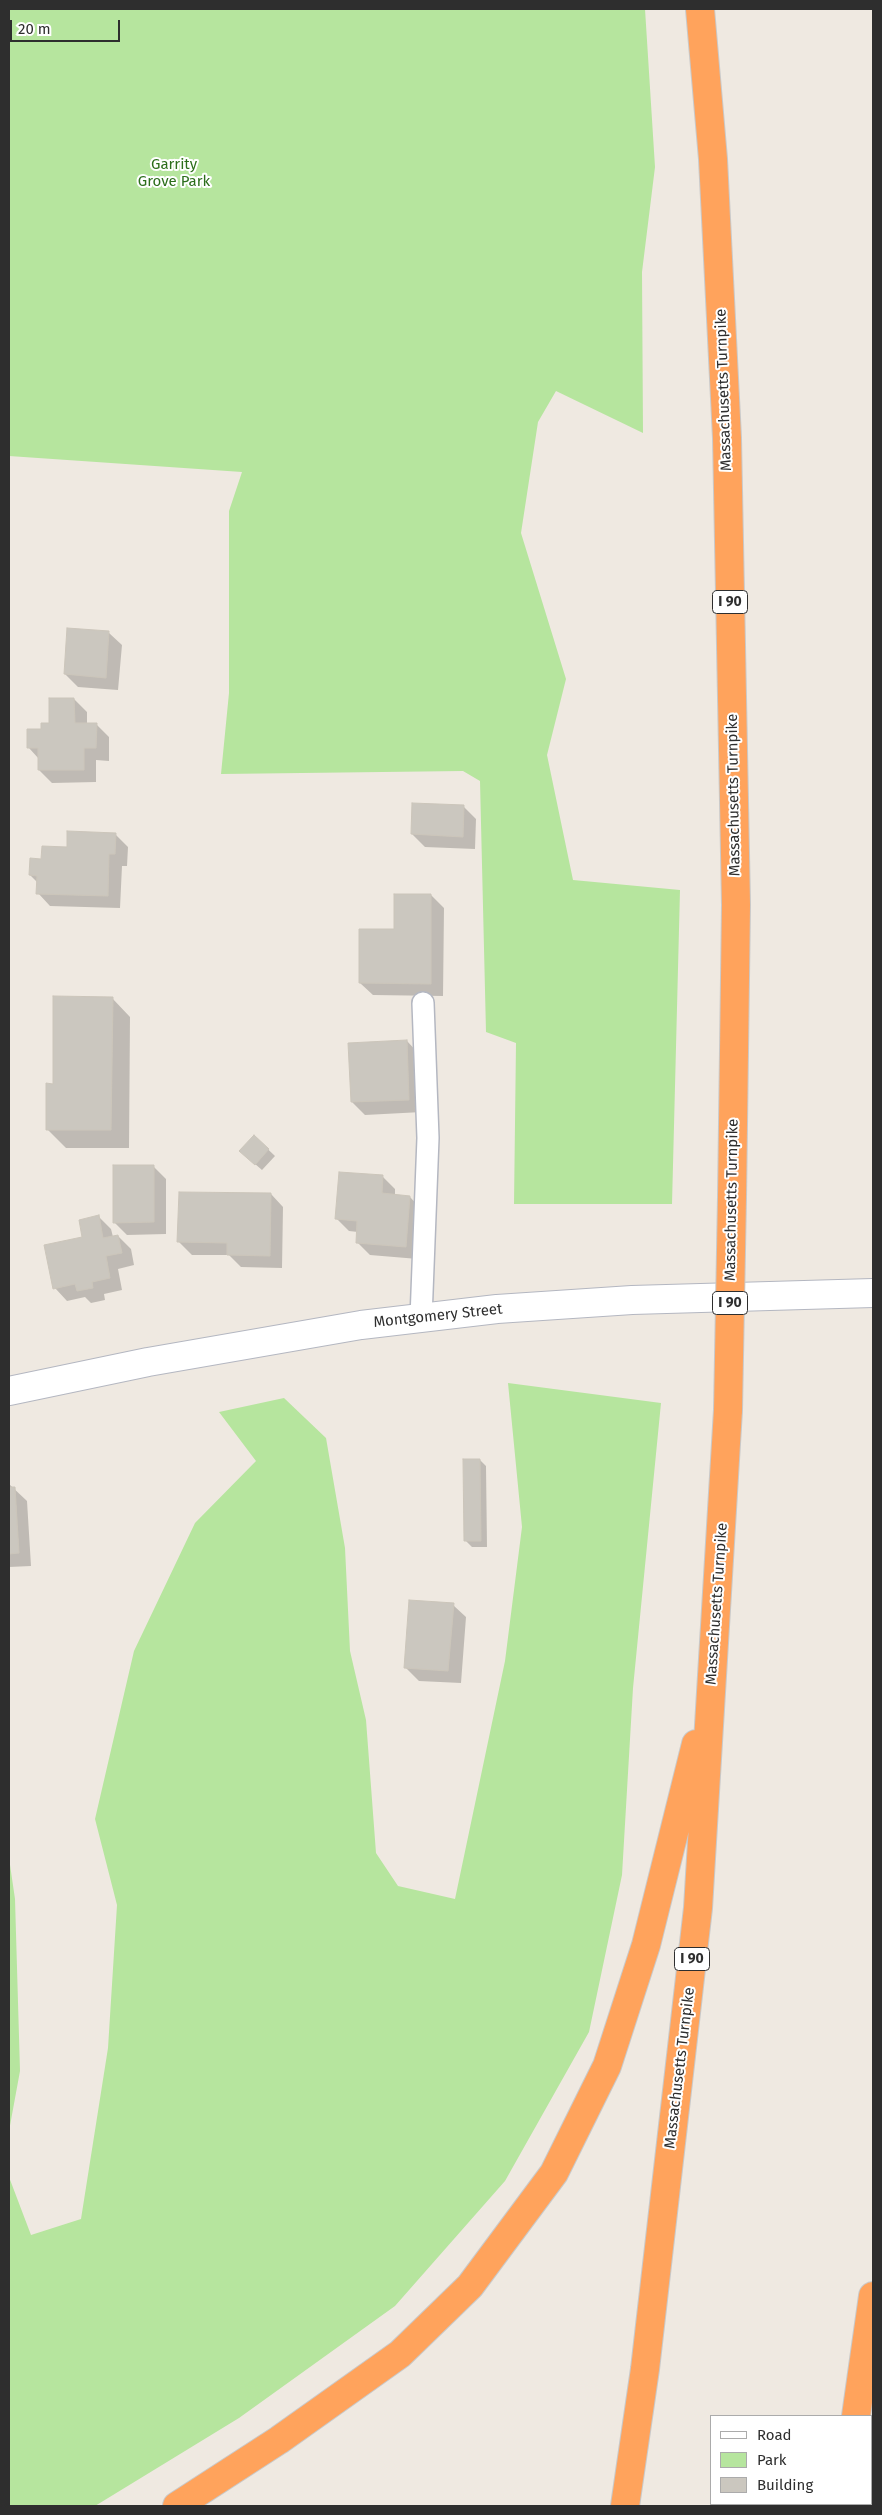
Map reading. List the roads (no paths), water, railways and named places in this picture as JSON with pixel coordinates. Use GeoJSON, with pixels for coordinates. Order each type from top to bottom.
{"type":"FeatureCollection","features":[{"type":"Feature","properties":{"kind":"highway","name":"Massachusetts Turnpike"},"geometry":{"type":"LineString","coordinates":[[625,2506],[645,2369],[698,1908],[728,1410],[736,905],[726,438],[713,159],[700,9]]}},
{"type":"Feature","properties":{"kind":"highway"},"geometry":{"type":"LineString","coordinates":[[177,2506],[279,2440],[400,2354],[470,2286],[554,2173],[607,2066],[646,1945],[713,1677]]}},
{"type":"Feature","properties":{"kind":"highway"},"geometry":{"type":"LineString","coordinates":[[856,2415],[873,2296]]}},
{"type":"Feature","properties":{"kind":"main road","name":"Montgomery Street"},"geometry":{"type":"LineString","coordinates":[[9,1391],[167,1359],[361,1325],[497,1309],[632,1300],[873,1293]]}},
{"type":"Feature","properties":{"kind":"lane"},"geometry":{"type":"LineString","coordinates":[[421,1318],[428,1138],[423,1003]]}},
{"type":"Feature","properties":{"kind":"park label","name":"Garrity Grove Park"},"geometry":{"type":"Point","coordinates":[174,174]}}]}
